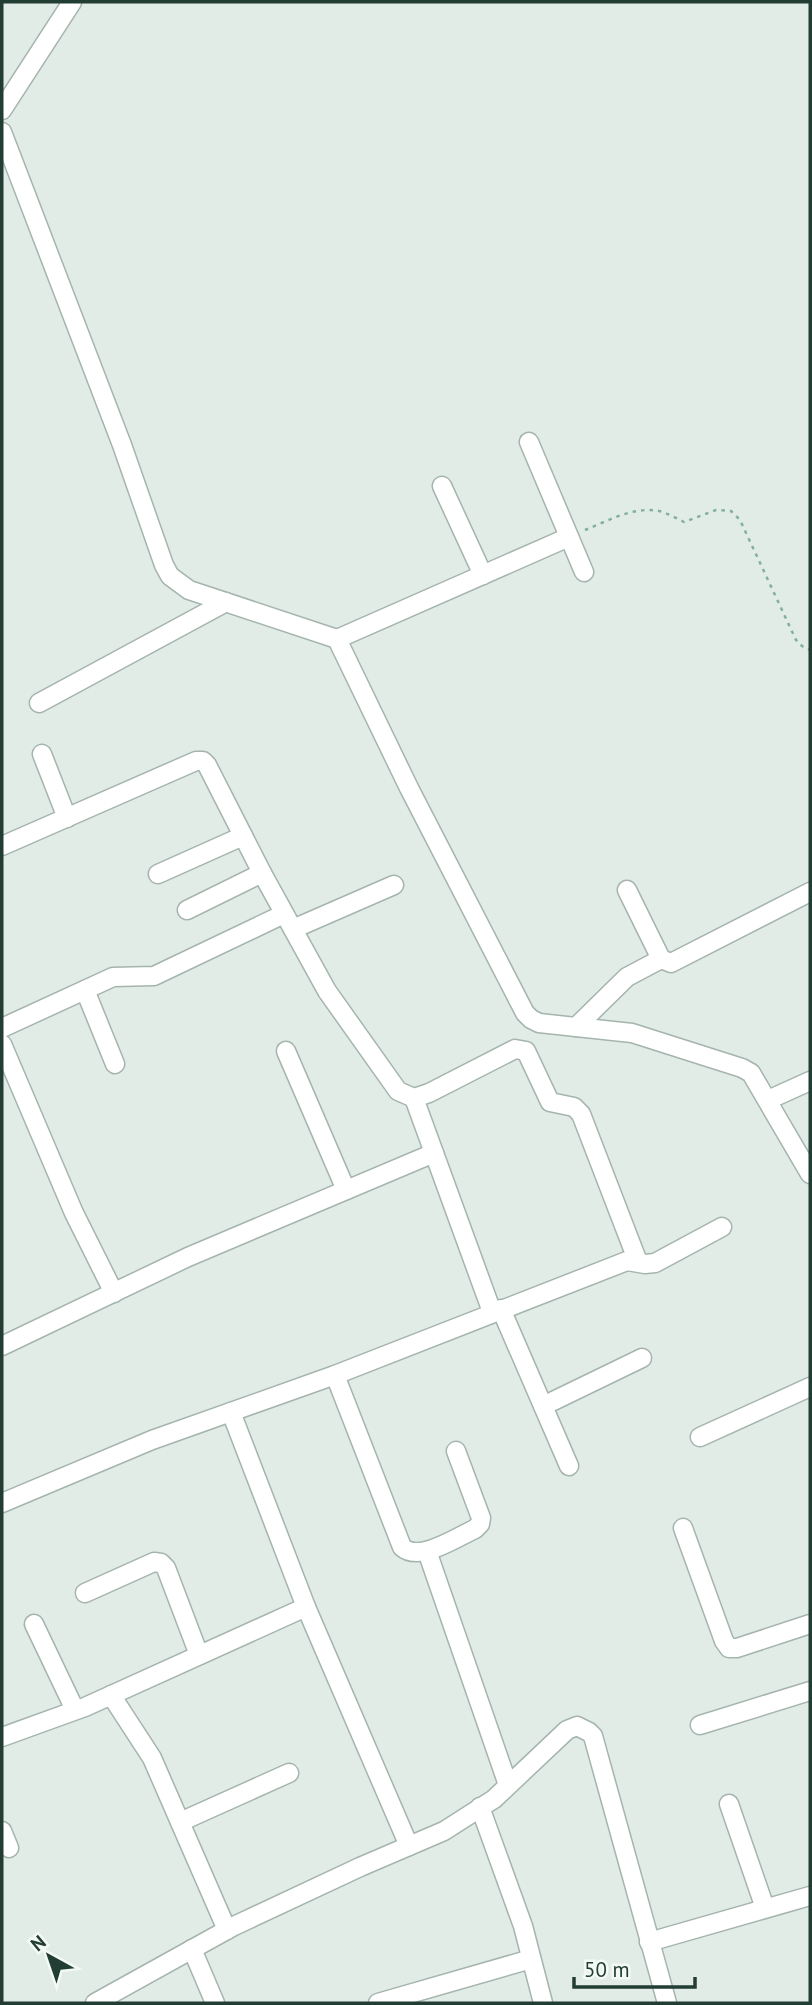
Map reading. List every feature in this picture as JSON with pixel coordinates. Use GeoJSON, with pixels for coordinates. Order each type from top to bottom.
{"type":"FeatureCollection","features":[{"type":"Feature","properties":{"kind":"street"},"geometry":{"type":"LineString","coordinates":[[2,110],[72,2]]}},
{"type":"Feature","properties":{"kind":"street"},"geometry":{"type":"LineString","coordinates":[[2,132],[122,445],[164,565],[170,576],[179,584],[189,590],[337,639],[569,537]]}},
{"type":"Feature","properties":{"kind":"street"},"geometry":{"type":"LineString","coordinates":[[529,442],[584,572]]}},
{"type":"Feature","properties":{"kind":"street"},"geometry":{"type":"LineString","coordinates":[[442,485],[483,575]]}},
{"type":"Feature","properties":{"kind":"street"},"geometry":{"type":"LineString","coordinates":[[38,703],[226,602]]}},
{"type":"Feature","properties":{"kind":"street"},"geometry":{"type":"LineString","coordinates":[[337,639],[409,788],[525,1013],[535,1021],[632,1033],[751,1073],[810,1174]]}},
{"type":"Feature","properties":{"kind":"street"},"geometry":{"type":"LineString","coordinates":[[42,754],[67,818]]}},
{"type":"Feature","properties":{"kind":"street"},"geometry":{"type":"LineString","coordinates":[[2,846],[196,761],[203,761],[327,991],[398,1091],[414,1098],[515,1049],[526,1051],[550,1102],[574,1107],[581,1114],[638,1262]]}},
{"type":"Feature","properties":{"kind":"street"},"geometry":{"type":"LineString","coordinates":[[158,874],[243,836]]}},
{"type":"Feature","properties":{"kind":"street"},"geometry":{"type":"LineString","coordinates":[[187,910],[262,873]]}},
{"type":"Feature","properties":{"kind":"street"},"geometry":{"type":"LineString","coordinates":[[2,1028],[118,976],[154,976],[289,921],[394,885]]}},
{"type":"Feature","properties":{"kind":"street"},"geometry":{"type":"LineString","coordinates":[[627,890],[662,959],[671,963],[810,892]]}},
{"type":"Feature","properties":{"kind":"street"},"geometry":{"type":"LineString","coordinates":[[576,1027],[627,977],[662,959]]}},
{"type":"Feature","properties":{"kind":"street"},"geometry":{"type":"LineString","coordinates":[[85,990],[114,1064]]}},
{"type":"Feature","properties":{"kind":"street"},"geometry":{"type":"LineString","coordinates":[[521,1048],[535,1021]]}},
{"type":"Feature","properties":{"kind":"street"},"geometry":{"type":"LineString","coordinates":[[2,1044],[74,1213],[114,1293]]}},
{"type":"Feature","properties":{"kind":"street"},"geometry":{"type":"LineString","coordinates":[[286,1051],[346,1190]]}},
{"type":"Feature","properties":{"kind":"street"},"geometry":{"type":"LineString","coordinates":[[768,1100],[810,1081]]}},
{"type":"Feature","properties":{"kind":"street"},"geometry":{"type":"LineString","coordinates":[[414,1098],[497,1311],[569,1466]]}},
{"type":"Feature","properties":{"kind":"street"},"geometry":{"type":"LineString","coordinates":[[2,1346],[188,1257],[434,1153]]}},
{"type":"Feature","properties":{"kind":"street"},"geometry":{"type":"LineString","coordinates":[[2,1503],[152,1440],[335,1375],[627,1261],[645,1264],[654,1262],[722,1227]]}},
{"type":"Feature","properties":{"kind":"street"},"geometry":{"type":"LineString","coordinates":[[543,1406],[642,1358]]}},
{"type":"Feature","properties":{"kind":"street"},"geometry":{"type":"LineString","coordinates":[[335,1375],[402,1548],[414,1554],[427,1551],[475,1529],[480,1524],[481,1518],[456,1451]]}},
{"type":"Feature","properties":{"kind":"street"},"geometry":{"type":"LineString","coordinates":[[700,1437],[810,1387]]}},
{"type":"Feature","properties":{"kind":"street"},"geometry":{"type":"LineString","coordinates":[[231,1412],[306,1607],[409,1846]]}},
{"type":"Feature","properties":{"kind":"street"},"geometry":{"type":"LineString","coordinates":[[683,1528],[723,1641],[729,1648],[737,1648],[810,1624]]}},
{"type":"Feature","properties":{"kind":"street"},"geometry":{"type":"LineString","coordinates":[[427,1551],[509,1785]]}},
{"type":"Feature","properties":{"kind":"street"},"geometry":{"type":"LineString","coordinates":[[85,1593],[154,1562],[161,1563],[166,1568],[199,1655]]}},
{"type":"Feature","properties":{"kind":"street"},"geometry":{"type":"LineString","coordinates":[[2,1737],[111,1695],[306,1607]]}},
{"type":"Feature","properties":{"kind":"street"},"geometry":{"type":"LineString","coordinates":[[34,1624],[75,1710]]}},
{"type":"Feature","properties":{"kind":"street"},"geometry":{"type":"LineString","coordinates":[[700,1725],[810,1691]]}},
{"type":"Feature","properties":{"kind":"street"},"geometry":{"type":"LineString","coordinates":[[111,1695],[152,1758],[227,1930]]}},
{"type":"Feature","properties":{"kind":"street"},"geometry":{"type":"LineString","coordinates":[[94,2003],[227,1930],[444,1831],[509,1785],[567,1730],[577,1726],[593,1736],[667,2003]]}},
{"type":"Feature","properties":{"kind":"street"},"geometry":{"type":"LineString","coordinates":[[180,1822],[289,1773]]}},
{"type":"Feature","properties":{"kind":"street"},"geometry":{"type":"LineString","coordinates":[[729,1804],[765,1908]]}},
{"type":"Feature","properties":{"kind":"street"},"geometry":{"type":"LineString","coordinates":[[480,1807],[523,1926],[543,2003]]}},
{"type":"Feature","properties":{"kind":"street"},"geometry":{"type":"LineString","coordinates":[[2,1831],[9,1848]]}},
{"type":"Feature","properties":{"kind":"street"},"geometry":{"type":"LineString","coordinates":[[649,1942],[810,1896]]}},
{"type":"Feature","properties":{"kind":"street"},"geometry":{"type":"LineString","coordinates":[[192,1949],[215,2003]]}},
{"type":"Feature","properties":{"kind":"street"},"geometry":{"type":"LineString","coordinates":[[378,2003],[531,1959]]}},
{"type":"Feature","properties":{"kind":"path"},"geometry":{"type":"LineString","coordinates":[[569,537],[637,511],[660,511],[684,522],[716,510],[731,511],[740,520],[796,640],[810,650]]}}]}
